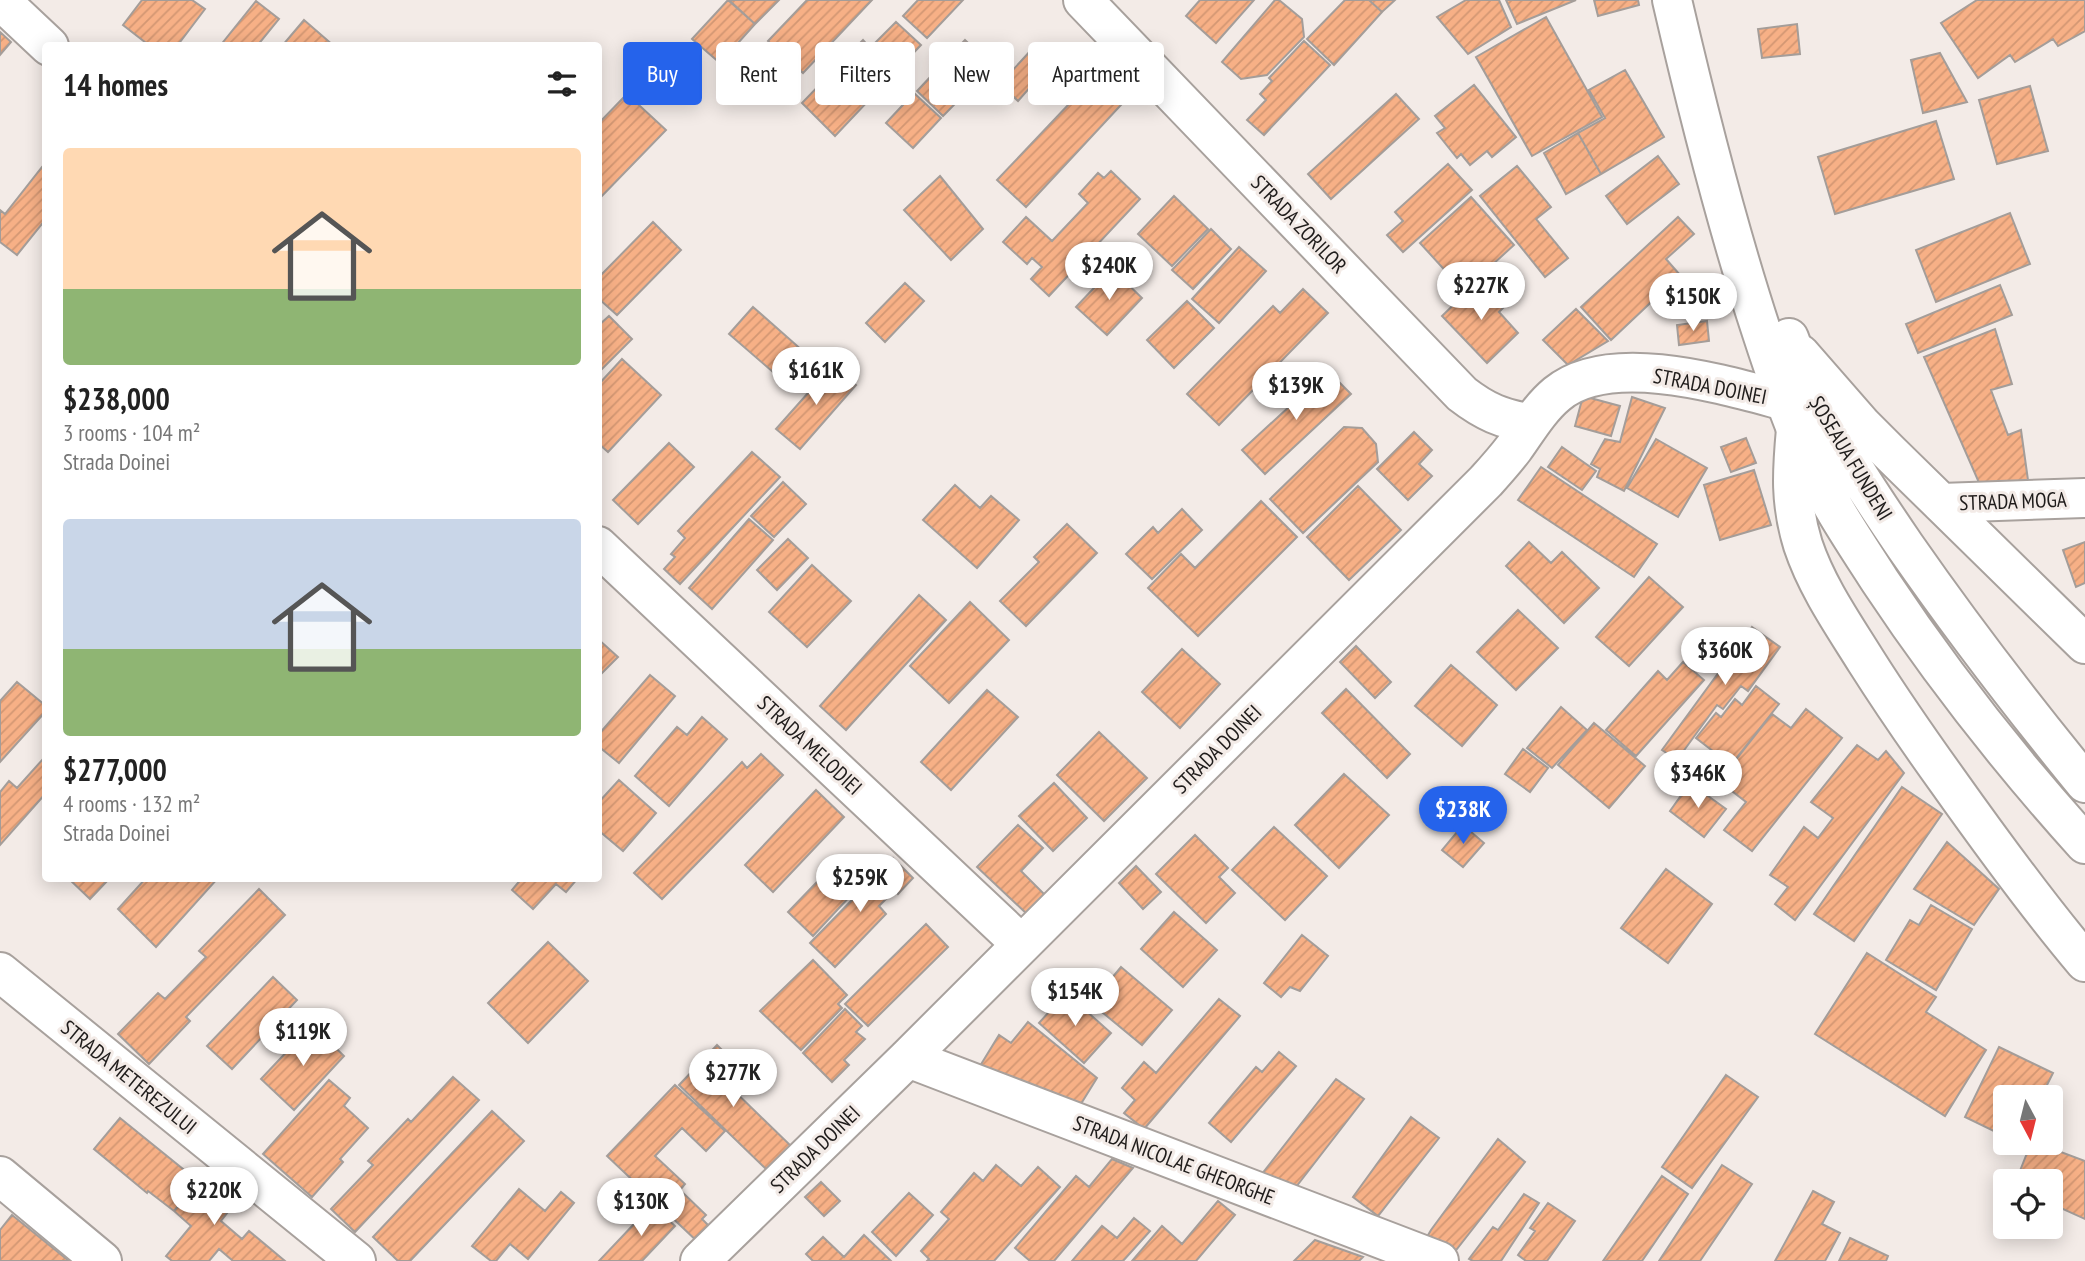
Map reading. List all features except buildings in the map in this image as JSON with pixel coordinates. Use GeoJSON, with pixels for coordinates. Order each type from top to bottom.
{"type":"FeatureCollection","features":[{"type":"Feature","properties":{"kind":"street"},"geometry":{"type":"LineString","coordinates":[[0,0],[45,42]]}},
{"type":"Feature","properties":{"kind":"street","name":"STRADA ZORILOR"},"geometry":{"type":"LineString","coordinates":[[1083,0],[1462,394],[1488,413],[1531,423]]}},
{"type":"Feature","properties":{"kind":"street","name":"ȘOSEAUA FUNDENI"},"geometry":{"type":"LineString","coordinates":[[1672,0],[1723,205],[1747,287],[1791,415],[1825,491],[1908,623],[2011,757],[2085,844]]}},
{"type":"Feature","properties":{"kind":"street","name":"ȘOSEAUA FUNDENI"},"geometry":{"type":"LineString","coordinates":[[1696,0],[1745,198],[1769,280],[1790,342],[1820,412],[1889,522],[1973,642],[2085,783]]}},
{"type":"Feature","properties":{"kind":"street"},"geometry":{"type":"LineString","coordinates":[[1790,342],[1862,425],[2085,644]]}},
{"type":"Feature","properties":{"kind":"street","name":"STRADA DOINEI"},"geometry":{"type":"LineString","coordinates":[[700,1261],[908,1058],[1486,481],[1549,401],[1572,384],[1591,377],[1660,374],[1690,379],[1791,415]]}},
{"type":"Feature","properties":{"kind":"street","name":"ȘOSEAUA FUNDENI"},"geometry":{"type":"LineString","coordinates":[[1791,415],[1794,508],[1803,545],[1828,599],[1887,695],[1954,790],[2046,915],[2085,962]]}},
{"type":"Feature","properties":{"kind":"street","name":"STRADA MOGA"},"geometry":{"type":"LineString","coordinates":[[1941,503],[2085,498]]}},
{"type":"Feature","properties":{"kind":"street","name":"STRADA MELODIEI"},"geometry":{"type":"LineString","coordinates":[[602,550],[1021,944]]}},
{"type":"Feature","properties":{"kind":"street","name":"STRADA METEREZULUI"},"geometry":{"type":"LineString","coordinates":[[0,972],[356,1261]]}},
{"type":"Feature","properties":{"kind":"street","name":"STRADA NICOLAE GHEORGHE"},"geometry":{"type":"LineString","coordinates":[[908,1058],[1439,1261]]}},
{"type":"Feature","properties":{"kind":"street"},"geometry":{"type":"LineString","coordinates":[[0,1176],[102,1261]]}}]}
